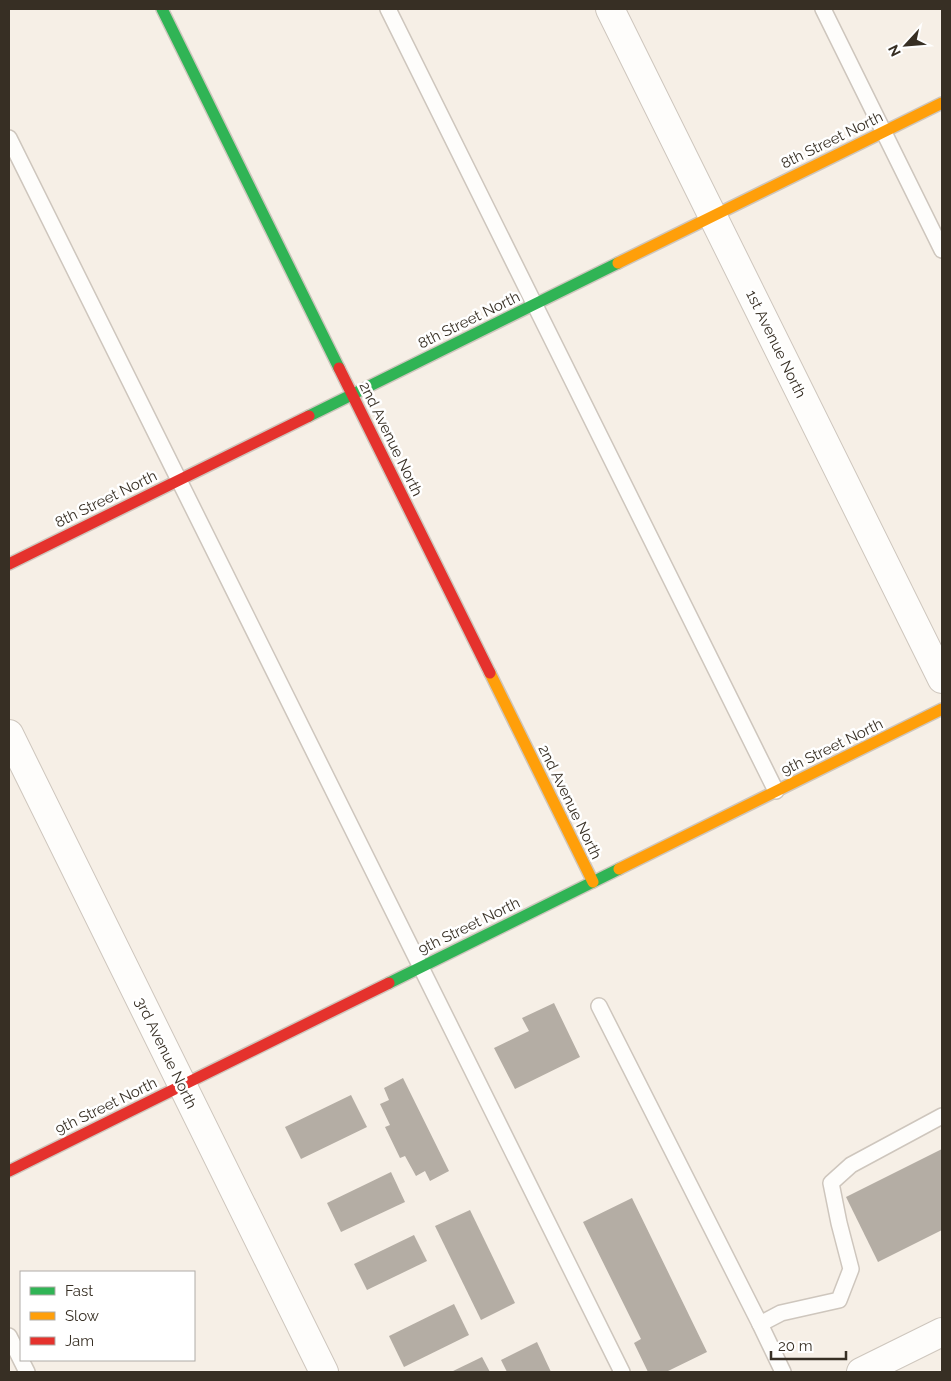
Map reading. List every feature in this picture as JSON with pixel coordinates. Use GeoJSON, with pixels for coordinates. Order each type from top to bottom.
{"type":"FeatureCollection","features":[{"type":"Feature","properties":{"kind":"street","name":"2nd Avenue North"},"geometry":{"type":"LineString","coordinates":[[162,9],[593,882]]}},
{"type":"Feature","properties":{"kind":"street","name":"1st Avenue North"},"geometry":{"type":"LineString","coordinates":[[610,9],[942,679]]}},
{"type":"Feature","properties":{"kind":"street","name":"8th Street North"},"geometry":{"type":"LineString","coordinates":[[9,564],[942,103]]}},
{"type":"Feature","properties":{"kind":"street","name":"9th Street North"},"geometry":{"type":"LineString","coordinates":[[9,1171],[942,709]]}},
{"type":"Feature","properties":{"kind":"street","name":"3rd Avenue North"},"geometry":{"type":"LineString","coordinates":[[9,734],[324,1372]]}},
{"type":"Feature","properties":{"kind":"street"},"geometry":{"type":"LineString","coordinates":[[861,1372],[942,1332]]}},
{"type":"Feature","properties":{"kind":"lane"},"geometry":{"type":"LineString","coordinates":[[388,9],[776,791]]}},
{"type":"Feature","properties":{"kind":"lane"},"geometry":{"type":"LineString","coordinates":[[823,9],[942,250]]}},
{"type":"Feature","properties":{"kind":"lane"},"geometry":{"type":"LineString","coordinates":[[9,138],[622,1372]]}},
{"type":"Feature","properties":{"kind":"lane"},"geometry":{"type":"LineString","coordinates":[[599,1006],[783,1372]]}},
{"type":"Feature","properties":{"kind":"lane"},"geometry":{"type":"LineString","coordinates":[[760,1324],[781,1313],[839,1300],[851,1269],[831,1183],[851,1165],[942,1116]]}},
{"type":"Feature","properties":{"kind":"lane"},"geometry":{"type":"LineString","coordinates":[[9,1336],[19,1366]]}},
{"type":"Feature","properties":{"kind":"building"},"geometry":{"type":"Polygon","coordinates":[[[554,1003],[580,1057],[515,1089],[494,1048],[529,1031],[522,1018],[554,1003]]]}},
{"type":"Feature","properties":{"kind":"building"},"geometry":{"type":"Polygon","coordinates":[[[403,1078],[449,1171],[430,1181],[425,1171],[416,1176],[405,1156],[400,1158],[385,1127],[390,1125],[380,1104],[389,1100],[384,1088],[403,1078]]]}},
{"type":"Feature","properties":{"kind":"building"},"geometry":{"type":"Polygon","coordinates":[[[351,1095],[367,1127],[301,1159],[285,1127],[351,1095]]]}},
{"type":"Feature","properties":{"kind":"building"},"geometry":{"type":"Polygon","coordinates":[[[942,1149],[942,1230],[878,1262],[846,1197],[942,1149]]]}},
{"type":"Feature","properties":{"kind":"building"},"geometry":{"type":"Polygon","coordinates":[[[391,1172],[405,1202],[341,1232],[327,1203],[391,1172]]]}},
{"type":"Feature","properties":{"kind":"building"},"geometry":{"type":"Polygon","coordinates":[[[632,1198],[707,1352],[666,1372],[648,1372],[634,1343],[641,1339],[583,1222],[632,1198]]]}},
{"type":"Feature","properties":{"kind":"building"},"geometry":{"type":"Polygon","coordinates":[[[470,1210],[515,1303],[481,1320],[435,1226],[470,1210]]]}},
{"type":"Feature","properties":{"kind":"building"},"geometry":{"type":"Polygon","coordinates":[[[414,1235],[427,1261],[367,1290],[354,1264],[414,1235]]]}},
{"type":"Feature","properties":{"kind":"building"},"geometry":{"type":"Polygon","coordinates":[[[454,1304],[469,1335],[404,1367],[389,1336],[454,1304]]]}},
{"type":"Feature","properties":{"kind":"building"},"geometry":{"type":"Polygon","coordinates":[[[537,1342],[551,1372],[507,1372],[501,1360],[537,1342]]]}},
{"type":"Feature","properties":{"kind":"building"},"geometry":{"type":"Polygon","coordinates":[[[482,1357],[490,1372],[451,1372],[482,1357]]]}},
{"type":"Feature","properties":{"kind":"traffic: fast"},"geometry":{"type":"LineString","coordinates":[[162,9],[339,368]]}},
{"type":"Feature","properties":{"kind":"traffic: fast"},"geometry":{"type":"LineString","coordinates":[[309,416],[618,263]]}},
{"type":"Feature","properties":{"kind":"traffic: fast"},"geometry":{"type":"LineString","coordinates":[[389,983],[619,869]]}},
{"type":"Feature","properties":{"kind":"traffic: slow"},"geometry":{"type":"LineString","coordinates":[[618,263],[942,103]]}},
{"type":"Feature","properties":{"kind":"traffic: slow"},"geometry":{"type":"LineString","coordinates":[[490,673],[593,882]]}},
{"type":"Feature","properties":{"kind":"traffic: slow"},"geometry":{"type":"LineString","coordinates":[[619,869],[942,709]]}},
{"type":"Feature","properties":{"kind":"traffic: jam"},"geometry":{"type":"LineString","coordinates":[[339,368],[490,673]]}},
{"type":"Feature","properties":{"kind":"traffic: jam"},"geometry":{"type":"LineString","coordinates":[[9,564],[309,416]]}},
{"type":"Feature","properties":{"kind":"traffic: jam"},"geometry":{"type":"LineString","coordinates":[[9,1171],[389,983]]}}]}
